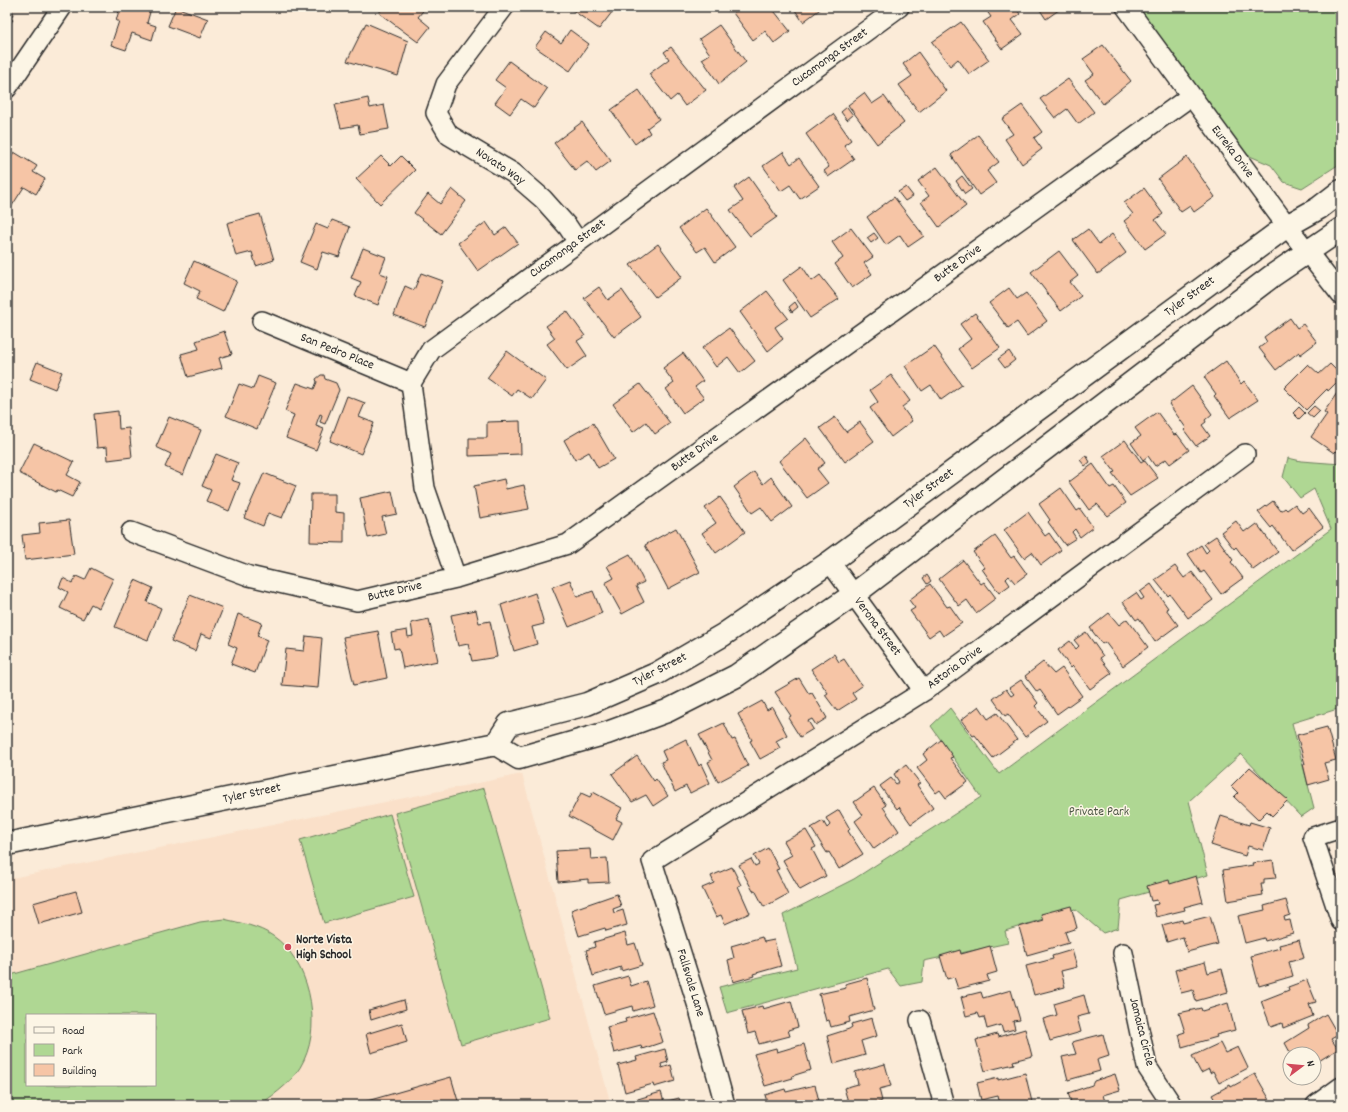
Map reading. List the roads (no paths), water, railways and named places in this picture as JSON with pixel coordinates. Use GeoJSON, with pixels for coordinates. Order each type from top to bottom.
{"type":"FeatureCollection","features":[{"type":"Feature","properties":{"kind":"main road","name":"Tyler Street"},"geometry":{"type":"LineString","coordinates":[[7,844],[496,744],[509,724],[587,704],[656,674],[723,635],[830,562],[1287,226],[1319,208],[1341,191]]}},
{"type":"Feature","properties":{"kind":"main road"},"geometry":{"type":"LineString","coordinates":[[496,744],[518,758],[607,733],[667,711],[736,676],[853,595],[1272,276],[1341,229]]}},
{"type":"Feature","properties":{"kind":"street"},"geometry":{"type":"LineString","coordinates":[[7,88],[62,7]]}},
{"type":"Feature","properties":{"kind":"street","name":"Novato Way"},"geometry":{"type":"LineString","coordinates":[[504,7],[446,84],[436,113],[449,134],[513,172],[544,199],[568,227],[578,242]]}},
{"type":"Feature","properties":{"kind":"street","name":"Cucamonga Street"},"geometry":{"type":"LineString","coordinates":[[411,383],[431,350],[899,7]]}},
{"type":"Feature","properties":{"kind":"street","name":"Eureka Drive"},"geometry":{"type":"LineString","coordinates":[[1126,7],[1287,226],[1341,295]]}},
{"type":"Feature","properties":{"kind":"street","name":"Butte Drive"},"geometry":{"type":"LineString","coordinates":[[131,532],[249,576],[357,601],[456,578],[568,544],[1191,96]]}},
{"type":"Feature","properties":{"kind":"street","name":"San Pedro Place"},"geometry":{"type":"LineString","coordinates":[[262,321],[411,383]]}},
{"type":"Feature","properties":{"kind":"street"},"geometry":{"type":"LineString","coordinates":[[411,383],[425,488],[456,578]]}},
{"type":"Feature","properties":{"kind":"street","name":"Astoria Drive"},"geometry":{"type":"LineString","coordinates":[[652,861],[924,691],[1245,454]]}},
{"type":"Feature","properties":{"kind":"street","name":"Verona Street"},"geometry":{"type":"LineString","coordinates":[[830,562],[924,691]]}},
{"type":"Feature","properties":{"kind":"street"},"geometry":{"type":"LineString","coordinates":[[1341,828],[1313,837],[1341,921]]}},
{"type":"Feature","properties":{"kind":"street","name":"Fallsvale Lane"},"geometry":{"type":"LineString","coordinates":[[652,861],[700,1013],[725,1105]]}},
{"type":"Feature","properties":{"kind":"street","name":"Jamaica Circle"},"geometry":{"type":"LineString","coordinates":[[1123,953],[1147,1067],[1172,1105]]}},
{"type":"Feature","properties":{"kind":"street"},"geometry":{"type":"LineString","coordinates":[[920,1020],[944,1105]]}},
{"type":"Feature","properties":{"kind":"street"},"geometry":{"type":"LineString","coordinates":[[1316,1105],[1341,1087]]}},
{"type":"Feature","properties":{"kind":"place","name":"Norte Vista High School"},"geometry":{"type":"Point","coordinates":[288,947]}},
{"type":"Feature","properties":{"kind":"park label","name":"Private Park"},"geometry":{"type":"Point","coordinates":[1099,812]}}]}
